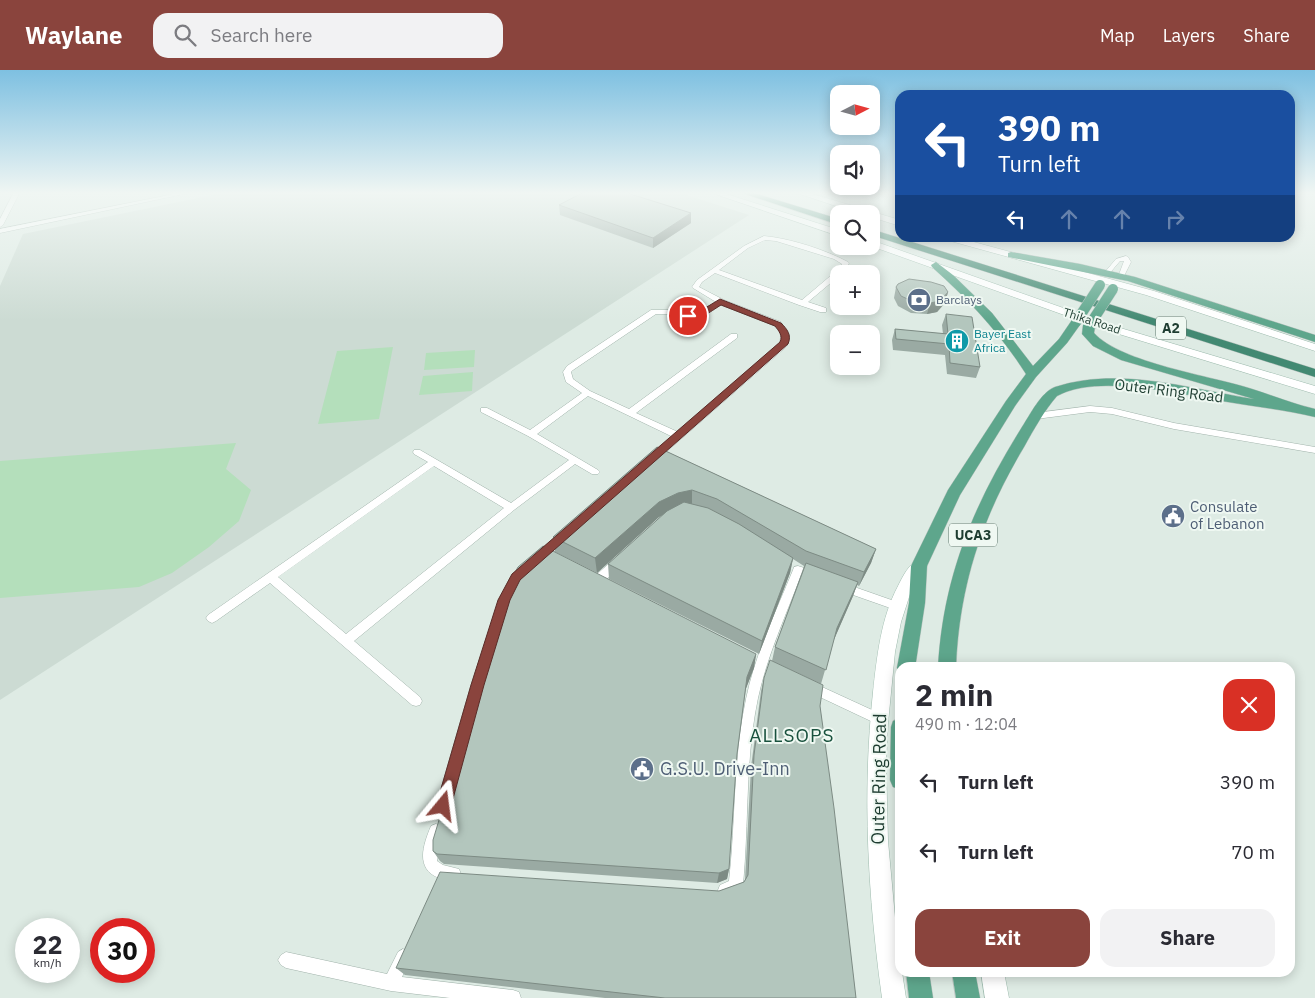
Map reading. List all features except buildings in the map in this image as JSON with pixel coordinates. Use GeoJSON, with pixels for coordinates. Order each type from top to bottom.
{"type":"FeatureCollection","features":[{"type":"Feature","properties":{"kind":"highway","name":"Thika Road"},"geometry":{"type":"LineString","coordinates":[[880,236],[895,242]]}},
{"type":"Feature","properties":{"kind":"highway","name":"Thika Road"},"geometry":{"type":"LineString","coordinates":[[895,242],[939,260],[1315,373]]}},
{"type":"Feature","properties":{"kind":"highway","name":"Thika Road"},"geometry":{"type":"LineString","coordinates":[[928,242],[1315,363]]}},
{"type":"Feature","properties":{"kind":"main road"},"geometry":{"type":"LineString","coordinates":[[964,242],[1104,279],[1315,348]]}},
{"type":"Feature","properties":{"kind":"main road","name":"Thika Road"},"geometry":{"type":"LineString","coordinates":[[880,245],[939,260],[1113,329],[1315,390]]}},
{"type":"Feature","properties":{"kind":"main road"},"geometry":{"type":"LineString","coordinates":[[939,260],[956,283],[1007,336],[1032,374]]}},
{"type":"Feature","properties":{"kind":"main road","name":"Outer Ring Road"},"geometry":{"type":"LineString","coordinates":[[894,998],[877,854],[875,805],[878,719],[896,606],[904,588],[919,566],[953,494],[999,421],[1032,374],[1063,341],[1104,279]]}},
{"type":"Feature","properties":{"kind":"main road"},"geometry":{"type":"LineString","coordinates":[[1117,283],[1148,284],[1315,339]]}},
{"type":"Feature","properties":{"kind":"main road","name":"Outer Ring Road"},"geometry":{"type":"LineString","coordinates":[[1117,283],[1089,330],[1097,344],[1125,358],[1248,392],[1285,406]]}},
{"type":"Feature","properties":{"kind":"main road"},"geometry":{"type":"LineString","coordinates":[[1148,284],[1182,304]]}},
{"type":"Feature","properties":{"kind":"main road","name":"Outer Ring Road"},"geometry":{"type":"LineString","coordinates":[[947,662],[958,580],[967,548],[990,494],[1016,447],[1054,392],[1078,385],[1098,383],[1140,384],[1285,406]]}},
{"type":"Feature","properties":{"kind":"main road"},"geometry":{"type":"LineString","coordinates":[[1285,406],[1315,413]]}},
{"type":"Feature","properties":{"kind":"main road","name":"Outer Ring Road"},"geometry":{"type":"LineString","coordinates":[[907,662],[917,603],[919,566]]}},
{"type":"Feature","properties":{"kind":"main road"},"geometry":{"type":"LineString","coordinates":[[918,977],[921,998]]}},
{"type":"Feature","properties":{"kind":"main road"},"geometry":{"type":"LineString","coordinates":[[964,977],[968,998]]}},
{"type":"Feature","properties":{"kind":"main road"},"geometry":{"type":"LineString","coordinates":[[993,977],[997,998]]}},
{"type":"Feature","properties":{"kind":"street"},"geometry":{"type":"LineString","coordinates":[[649,462],[784,344],[786,339],[784,331],[778,324],[720,302],[695,287],[699,281],[756,241],[770,238],[836,258],[846,263],[844,268],[802,303]]}},
{"type":"Feature","properties":{"kind":"street","name":"Outer Ring Road"},"geometry":{"type":"LineString","coordinates":[[1104,279],[1118,260],[1126,258],[1128,262],[1117,283]]}},
{"type":"Feature","properties":{"kind":"street"},"geometry":{"type":"LineString","coordinates":[[713,270],[823,310]]}},
{"type":"Feature","properties":{"kind":"street"},"geometry":{"type":"LineString","coordinates":[[679,436],[587,393],[569,380],[567,372],[570,368],[654,312],[695,316],[720,302]]}},
{"type":"Feature","properties":{"kind":"street"},"geometry":{"type":"LineString","coordinates":[[631,412],[734,336]]}},
{"type":"Feature","properties":{"kind":"street"},"geometry":{"type":"LineString","coordinates":[[531,434],[587,393]]}},
{"type":"Feature","properties":{"kind":"street"},"geometry":{"type":"LineString","coordinates":[[1036,416],[1090,409],[1315,450]]}},
{"type":"Feature","properties":{"kind":"street"},"geometry":{"type":"LineString","coordinates":[[484,410],[531,434],[595,472]]}},
{"type":"Feature","properties":{"kind":"street"},"geometry":{"type":"LineString","coordinates":[[417,452],[511,508]]}},
{"type":"Feature","properties":{"kind":"street"},"geometry":{"type":"LineString","coordinates":[[346,641],[511,508],[574,460]]}},
{"type":"Feature","properties":{"kind":"street"},"geometry":{"type":"LineString","coordinates":[[212,618],[433,463]]}},
{"type":"Feature","properties":{"kind":"street"},"geometry":{"type":"LineString","coordinates":[[471,875],[440,877],[430,863],[431,850],[477,685],[504,600],[516,577],[527,567],[549,555],[575,527]]}},
{"type":"Feature","properties":{"kind":"street"},"geometry":{"type":"LineString","coordinates":[[599,580],[627,554]]}},
{"type":"Feature","properties":{"kind":"street"},"geometry":{"type":"LineString","coordinates":[[709,891],[717,892],[736,885],[743,767],[753,691],[794,567],[896,606]]}},
{"type":"Feature","properties":{"kind":"street"},"geometry":{"type":"LineString","coordinates":[[270,578],[416,702]]}},
{"type":"Feature","properties":{"kind":"street"},"geometry":{"type":"LineString","coordinates":[[795,679],[878,719]]}},
{"type":"Feature","properties":{"kind":"street"},"geometry":{"type":"LineString","coordinates":[[391,983],[410,941]]}},
{"type":"Feature","properties":{"kind":"street"},"geometry":{"type":"LineString","coordinates":[[286,960],[391,983],[467,995],[513,998]]}},
{"type":"Feature","properties":{"kind":"shaded area"},"geometry":{"type":"Polygon","coordinates":[[[22,235],[718,235],[0,700],[0,286],[22,235]]]}},
{"type":"Feature","properties":{"kind":"green space"},"geometry":{"type":"Polygon","coordinates":[[[393,347],[379,419],[318,424],[337,351],[393,347]]]}},
{"type":"Feature","properties":{"kind":"green space"},"geometry":{"type":"Polygon","coordinates":[[[475,350],[474,367],[424,370],[426,353],[475,350]]]}},
{"type":"Feature","properties":{"kind":"green space"},"geometry":{"type":"Polygon","coordinates":[[[473,372],[472,391],[419,395],[423,376],[473,372]]]}},
{"type":"Feature","properties":{"kind":"green space"},"geometry":{"type":"Polygon","coordinates":[[[236,443],[226,469],[251,490],[239,521],[209,547],[172,573],[139,587],[0,598],[0,461],[236,443]]]}},
{"type":"Feature","properties":{"kind":"place","name":"Barclays"},"geometry":{"type":"Point","coordinates":[919,300]}},
{"type":"Feature","properties":{"kind":"place","name":"Bayer East Africa"},"geometry":{"type":"Point","coordinates":[957,341]}},
{"type":"Feature","properties":{"kind":"place","name":"Consulate of Lebanon"},"geometry":{"type":"Point","coordinates":[1173,516]}},
{"type":"Feature","properties":{"kind":"place","name":"G.S.U. Drive-Inn"},"geometry":{"type":"Point","coordinates":[642,769]}},
{"type":"Feature","properties":{"kind":"district","name":"ALLSOPS"},"geometry":{"type":"Point","coordinates":[792,735]}},
{"type":"Feature","properties":{"kind":"route"},"geometry":{"type":"LineString","coordinates":[[443,806],[477,685],[504,600],[516,577],[784,344],[786,339],[784,331],[778,324],[720,302],[699,315],[688,316]]}}]}
